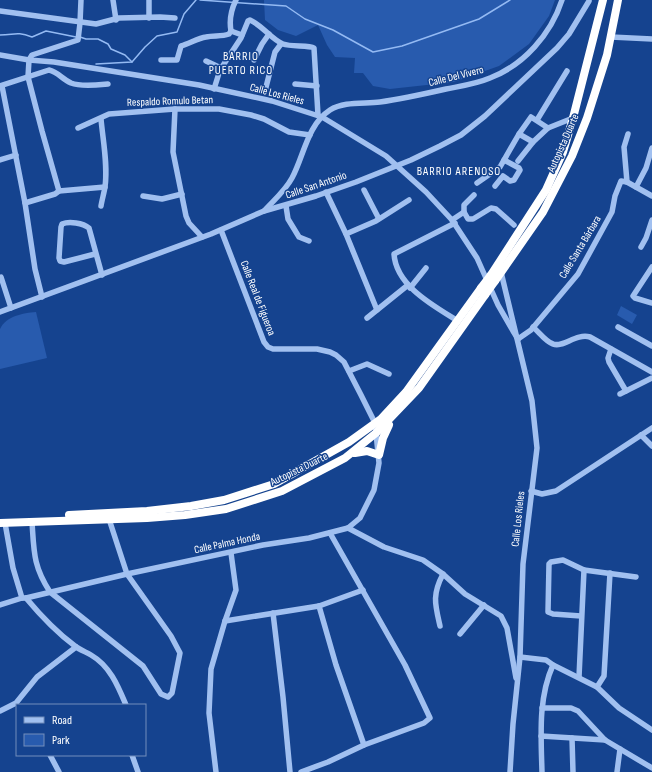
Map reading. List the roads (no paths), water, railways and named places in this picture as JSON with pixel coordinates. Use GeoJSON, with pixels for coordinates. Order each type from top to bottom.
{"type":"FeatureCollection","features":[{"type":"Feature","properties":{"kind":"highway","name":"Autopista Duarte"},"geometry":{"type":"LineString","coordinates":[[490,276],[501,272],[528,236],[572,156],[589,111],[606,55],[618,0]]}},
{"type":"Feature","properties":{"kind":"highway","name":"Autopista Duarte"},"geometry":{"type":"LineString","coordinates":[[490,276],[546,190],[563,152],[603,2]]}},
{"type":"Feature","properties":{"kind":"highway"},"geometry":{"type":"LineString","coordinates":[[483,292],[490,276]]}},
{"type":"Feature","properties":{"kind":"highway","name":"Autopista Duarte"},"geometry":{"type":"LineString","coordinates":[[2,521],[147,511],[191,506],[224,500],[274,484],[349,442],[381,419],[406,392],[458,321],[483,292]]}},
{"type":"Feature","properties":{"kind":"highway","name":"Autopista Duarte"},"geometry":{"type":"LineString","coordinates":[[2,521],[32,522],[109,520],[185,515],[226,509],[282,491],[352,454],[376,434],[418,388],[483,292]]}},
{"type":"Feature","properties":{"kind":"highway"},"geometry":{"type":"LineString","coordinates":[[352,454],[367,451],[379,456],[383,438],[393,416]]}},
{"type":"Feature","properties":{"kind":"street"},"geometry":{"type":"LineString","coordinates":[[58,191],[28,77],[29,60],[32,55],[78,40],[82,0]]}},
{"type":"Feature","properties":{"kind":"street"},"geometry":{"type":"LineString","coordinates":[[113,0],[116,20]]}},
{"type":"Feature","properties":{"kind":"street"},"geometry":{"type":"LineString","coordinates":[[148,0],[149,18]]}},
{"type":"Feature","properties":{"kind":"street"},"geometry":{"type":"LineString","coordinates":[[231,31],[230,24],[233,6],[236,0]]}},
{"type":"Feature","properties":{"kind":"street","name":"Calle Del Vivero"},"geometry":{"type":"LineString","coordinates":[[320,116],[338,106],[382,102],[420,95],[467,85],[490,78],[519,60],[540,41],[554,20],[562,0]]}},
{"type":"Feature","properties":{"kind":"street"},"geometry":{"type":"LineString","coordinates":[[589,0],[603,2]]}},
{"type":"Feature","properties":{"kind":"street","name":"Calle San Antonio"},"geometry":{"type":"LineString","coordinates":[[0,312],[202,237],[264,211],[286,206],[356,182],[422,155],[461,135],[485,116],[557,48],[569,34],[589,0]]}},
{"type":"Feature","properties":{"kind":"street"},"geometry":{"type":"LineString","coordinates":[[0,11],[96,24],[116,20],[175,18]]}},
{"type":"Feature","properties":{"kind":"street"},"geometry":{"type":"LineString","coordinates":[[214,89],[221,68],[242,35],[249,20],[256,23],[281,44],[295,47],[313,47],[315,52],[320,116],[310,135],[292,179],[264,211]]}},
{"type":"Feature","properties":{"kind":"street"},"geometry":{"type":"LineString","coordinates":[[231,31],[242,35]]}},
{"type":"Feature","properties":{"kind":"street"},"geometry":{"type":"LineString","coordinates":[[161,60],[177,60],[181,46],[205,37],[216,37],[229,34],[231,31]]}},
{"type":"Feature","properties":{"kind":"street"},"geometry":{"type":"LineString","coordinates":[[254,60],[268,34]]}},
{"type":"Feature","properties":{"kind":"street"},"geometry":{"type":"LineString","coordinates":[[610,37],[652,39]]}},
{"type":"Feature","properties":{"kind":"street"},"geometry":{"type":"LineString","coordinates":[[265,91],[275,52],[281,44]]}},
{"type":"Feature","properties":{"kind":"street","name":"Calle Los Rieles"},"geometry":{"type":"LineString","coordinates":[[0,55],[29,60],[54,62],[214,89],[272,101],[320,116],[386,156],[426,192],[454,222],[490,276],[498,305],[518,338]]}},
{"type":"Feature","properties":{"kind":"street"},"geometry":{"type":"LineString","coordinates":[[206,61],[221,68]]}},
{"type":"Feature","properties":{"kind":"street"},"geometry":{"type":"LineString","coordinates":[[42,297],[34,268],[25,203],[1,86],[49,70],[55,71],[71,83],[108,84]]}},
{"type":"Feature","properties":{"kind":"street"},"geometry":{"type":"LineString","coordinates":[[538,120],[567,70]]}},
{"type":"Feature","properties":{"kind":"street"},"geometry":{"type":"LineString","coordinates":[[295,84],[317,86]]}},
{"type":"Feature","properties":{"kind":"street"},"geometry":{"type":"LineString","coordinates":[[174,109],[173,152],[186,216],[202,237]]}},
{"type":"Feature","properties":{"kind":"street","name":"Respaldo Romulo Betan"},"geometry":{"type":"LineString","coordinates":[[78,128],[109,114],[174,109],[232,110],[264,119],[289,132],[310,135]]}},
{"type":"Feature","properties":{"kind":"street"},"geometry":{"type":"LineString","coordinates":[[477,183],[497,170],[531,117],[538,120],[548,128]]}},
{"type":"Feature","properties":{"kind":"street"},"geometry":{"type":"LineString","coordinates":[[518,161],[533,142],[548,128],[573,118]]}},
{"type":"Feature","properties":{"kind":"street"},"geometry":{"type":"LineString","coordinates":[[100,119],[104,141],[105,187],[101,206]]}},
{"type":"Feature","properties":{"kind":"street"},"geometry":{"type":"LineString","coordinates":[[519,134],[533,142]]}},
{"type":"Feature","properties":{"kind":"street"},"geometry":{"type":"LineString","coordinates":[[628,134],[624,148],[627,182],[652,196]]}},
{"type":"Feature","properties":{"kind":"street"},"geometry":{"type":"LineString","coordinates":[[636,187],[651,158],[652,148]]}},
{"type":"Feature","properties":{"kind":"street"},"geometry":{"type":"LineString","coordinates":[[0,160],[16,155]]}},
{"type":"Feature","properties":{"kind":"street"},"geometry":{"type":"LineString","coordinates":[[495,186],[504,176],[510,181],[514,180],[520,170],[504,160]]}},
{"type":"Feature","properties":{"kind":"street","name":"Calle Santa Bárbara"},"geometry":{"type":"LineString","coordinates":[[518,338],[534,327],[578,274],[612,212],[615,196],[621,181],[627,182]]}},
{"type":"Feature","properties":{"kind":"street"},"geometry":{"type":"LineString","coordinates":[[25,203],[55,194],[58,191],[105,187]]}},
{"type":"Feature","properties":{"kind":"street"},"geometry":{"type":"LineString","coordinates":[[364,190],[378,219]]}},
{"type":"Feature","properties":{"kind":"street"},"geometry":{"type":"LineString","coordinates":[[326,192],[346,234],[377,310]]}},
{"type":"Feature","properties":{"kind":"street"},"geometry":{"type":"LineString","coordinates":[[143,196],[162,198],[182,194]]}},
{"type":"Feature","properties":{"kind":"street"},"geometry":{"type":"LineString","coordinates":[[474,195],[464,205],[464,212],[470,220],[494,208],[514,226]]}},
{"type":"Feature","properties":{"kind":"street"},"geometry":{"type":"LineString","coordinates":[[346,234],[378,219],[409,200]]}},
{"type":"Feature","properties":{"kind":"street"},"geometry":{"type":"LineString","coordinates":[[286,206],[288,219],[299,237],[309,241]]}},
{"type":"Feature","properties":{"kind":"street"},"geometry":{"type":"LineString","coordinates":[[458,321],[427,302],[409,286],[394,259],[394,254],[454,222],[464,212]]}},
{"type":"Feature","properties":{"kind":"street"},"geometry":{"type":"LineString","coordinates":[[640,247],[646,238],[652,220]]}},
{"type":"Feature","properties":{"kind":"street"},"geometry":{"type":"LineString","coordinates":[[95,254],[64,262],[60,261],[62,224],[68,222],[86,226],[90,231],[95,254],[102,275]]}},
{"type":"Feature","properties":{"kind":"street","name":"Calle Real de Figueroa"},"geometry":{"type":"LineString","coordinates":[[220,230],[264,342],[268,347],[273,349],[318,350],[330,352],[336,355],[344,362],[374,423]]}},
{"type":"Feature","properties":{"kind":"street"},"geometry":{"type":"LineString","coordinates":[[652,266],[633,296],[652,303]]}},
{"type":"Feature","properties":{"kind":"street"},"geometry":{"type":"LineString","coordinates":[[367,318],[409,286],[426,268]]}},
{"type":"Feature","properties":{"kind":"street","name":"Calle Los Rieles"},"geometry":{"type":"LineString","coordinates":[[501,272],[532,401],[536,448],[523,564],[520,657],[510,772]]}},
{"type":"Feature","properties":{"kind":"street"},"geometry":{"type":"LineString","coordinates":[[2,277],[11,308]]}},
{"type":"Feature","properties":{"kind":"street"},"geometry":{"type":"LineString","coordinates":[[534,327],[554,345],[585,335],[652,372]]}},
{"type":"Feature","properties":{"kind":"street"},"geometry":{"type":"LineString","coordinates":[[618,327],[652,346]]}},
{"type":"Feature","properties":{"kind":"street"},"geometry":{"type":"LineString","coordinates":[[611,349],[608,358],[609,362],[623,393],[652,378]]}},
{"type":"Feature","properties":{"kind":"street"},"geometry":{"type":"LineString","coordinates":[[349,371],[367,364],[389,374]]}},
{"type":"Feature","properties":{"kind":"street","name":"Calle Palma Honda"},"geometry":{"type":"LineString","coordinates":[[0,605],[127,574],[263,545],[309,538],[348,528],[360,518],[374,490],[379,456],[374,423]]}},
{"type":"Feature","properties":{"kind":"street"},"geometry":{"type":"LineString","coordinates":[[531,492],[542,494],[556,491],[652,428]]}},
{"type":"Feature","properties":{"kind":"street"},"geometry":{"type":"LineString","coordinates":[[641,435],[652,446]]}},
{"type":"Feature","properties":{"kind":"street"},"geometry":{"type":"LineString","coordinates":[[32,522],[34,558],[41,579],[50,592],[144,666],[161,694],[168,697],[172,693],[180,653],[171,636],[127,574],[109,520]]}},
{"type":"Feature","properties":{"kind":"street"},"geometry":{"type":"LineString","coordinates":[[2,521],[13,568],[24,598],[45,621],[76,648],[92,656],[109,670],[126,704]]}},
{"type":"Feature","properties":{"kind":"street"},"geometry":{"type":"LineString","coordinates":[[348,528],[384,547],[423,560],[443,574],[465,594],[501,616],[507,628],[517,685]]}},
{"type":"Feature","properties":{"kind":"street"},"geometry":{"type":"LineString","coordinates":[[301,772],[424,723],[429,720],[430,716],[405,665],[330,533]]}},
{"type":"Feature","properties":{"kind":"street"},"geometry":{"type":"LineString","coordinates":[[216,772],[209,712],[211,669],[236,590],[231,553]]}},
{"type":"Feature","properties":{"kind":"street"},"geometry":{"type":"LineString","coordinates":[[580,616],[553,614],[548,612],[549,564],[553,560],[563,560],[584,570],[636,577]]}},
{"type":"Feature","properties":{"kind":"street"},"geometry":{"type":"LineString","coordinates":[[579,678],[580,616],[584,570]]}},
{"type":"Feature","properties":{"kind":"street"},"geometry":{"type":"LineString","coordinates":[[597,687],[604,676],[610,573]]}},
{"type":"Feature","properties":{"kind":"street"},"geometry":{"type":"LineString","coordinates":[[440,626],[435,596],[437,584],[443,574]]}},
{"type":"Feature","properties":{"kind":"street"},"geometry":{"type":"LineString","coordinates":[[225,621],[319,606],[363,590]]}},
{"type":"Feature","properties":{"kind":"street"},"geometry":{"type":"LineString","coordinates":[[460,634],[484,605]]}},
{"type":"Feature","properties":{"kind":"street"},"geometry":{"type":"LineString","coordinates":[[319,606],[336,665],[364,746]]}},
{"type":"Feature","properties":{"kind":"street"},"geometry":{"type":"LineString","coordinates":[[273,613],[290,772]]}},
{"type":"Feature","properties":{"kind":"street"},"geometry":{"type":"LineString","coordinates":[[0,711],[16,704],[37,676],[76,648]]}},
{"type":"Feature","properties":{"kind":"street"},"geometry":{"type":"LineString","coordinates":[[520,657],[546,660],[597,687],[619,708],[652,730]]}},
{"type":"Feature","properties":{"kind":"street"},"geometry":{"type":"LineString","coordinates":[[542,772],[542,708],[547,678],[553,665]]}},
{"type":"Feature","properties":{"kind":"street"},"geometry":{"type":"LineString","coordinates":[[542,708],[571,708],[578,711],[605,740],[652,768]]}},
{"type":"Feature","properties":{"kind":"street"},"geometry":{"type":"LineString","coordinates":[[541,736],[605,740]]}},
{"type":"Feature","properties":{"kind":"street"},"geometry":{"type":"LineString","coordinates":[[572,738],[573,772]]}},
{"type":"Feature","properties":{"kind":"street"},"geometry":{"type":"LineString","coordinates":[[617,772],[620,749]]}},
{"type":"Feature","properties":{"kind":"street"},"geometry":{"type":"LineString","coordinates":[[51,756],[59,772]]}},
{"type":"Feature","properties":{"kind":"street"},"geometry":{"type":"LineString","coordinates":[[132,756],[138,772]]}},
{"type":"Feature","properties":{"kind":"waterway"},"geometry":{"type":"LineString","coordinates":[[96,64],[132,62],[157,36],[177,32],[184,14],[196,0]]}},
{"type":"Feature","properties":{"kind":"waterway"},"geometry":{"type":"LineString","coordinates":[[200,0],[286,6],[305,19],[333,30],[373,52],[402,46],[479,19],[510,0]]}},
{"type":"Feature","properties":{"kind":"waterway"},"geometry":{"type":"LineString","coordinates":[[0,35],[19,34],[32,37],[46,31],[76,37]]}},
{"type":"Feature","properties":{"kind":"waterway"},"geometry":{"type":"LineString","coordinates":[[80,37],[86,39],[98,39],[108,44],[111,49],[125,55],[132,62]]}},
{"type":"Feature","properties":{"kind":"district","name":"BARRIO PUERTO RICO"},"geometry":{"type":"Point","coordinates":[241,63]}},
{"type":"Feature","properties":{"kind":"district","name":"BARRIO ARENOSO"},"geometry":{"type":"Point","coordinates":[459,171]}}]}
